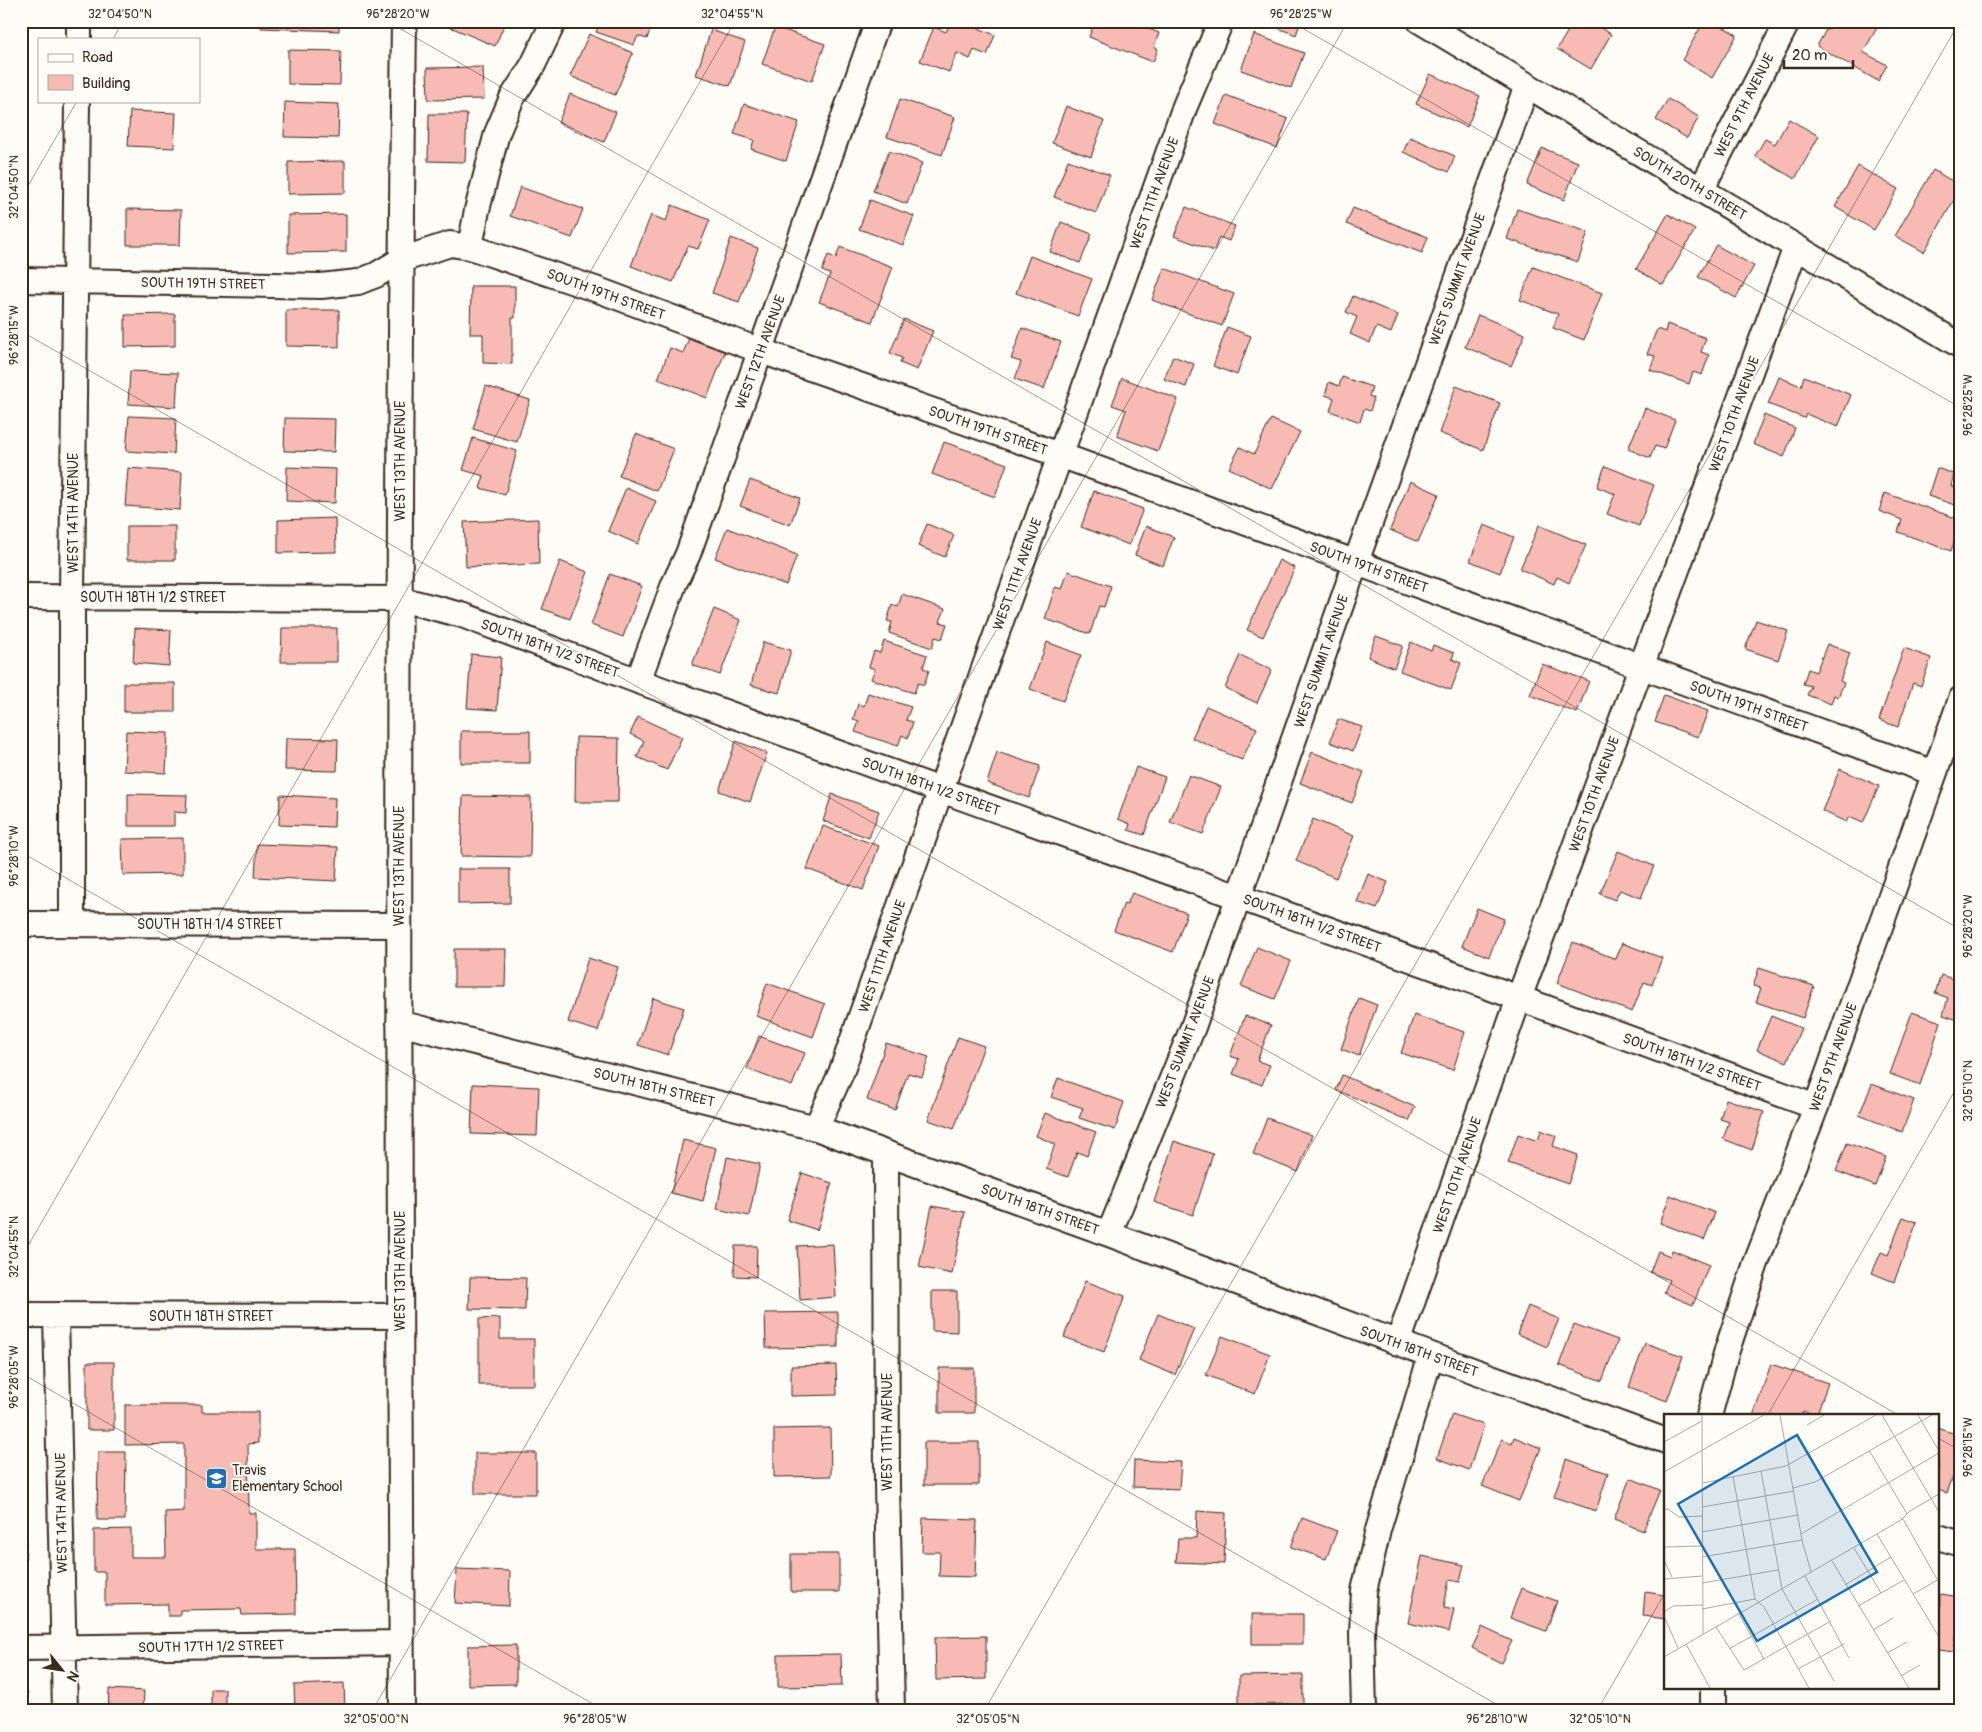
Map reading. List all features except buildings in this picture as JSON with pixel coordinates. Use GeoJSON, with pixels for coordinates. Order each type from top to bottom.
{"type":"FeatureCollection","features":[{"type":"Feature","properties":{"kind":"street"},"geometry":{"type":"LineString","coordinates":[[78,38],[79,21]]}},
{"type":"Feature","properties":{"kind":"street","name":"WEST 13TH AVENUE"},"geometry":{"type":"LineString","coordinates":[[402,1711],[399,925],[401,260],[404,21]]}},
{"type":"Feature","properties":{"kind":"street"},"geometry":{"type":"LineString","coordinates":[[470,247],[477,210],[497,133],[512,98],[533,65],[554,21]]}},
{"type":"Feature","properties":{"kind":"street","name":"WEST 12TH AVENUE"},"geometry":{"type":"LineString","coordinates":[[638,682],[674,584],[688,554],[878,21]]}},
{"type":"Feature","properties":{"kind":"street","name":"WEST 11TH AVENUE"},"geometry":{"type":"LineString","coordinates":[[816,1128],[841,1073],[1185,106],[1221,21]]}},
{"type":"Feature","properties":{"kind":"street","name":"SOUTH 20TH STREET"},"geometry":{"type":"LineString","coordinates":[[1420,21],[1961,346]]}},
{"type":"Feature","properties":{"kind":"street","name":"WEST 9TH AVENUE"},"geometry":{"type":"LineString","coordinates":[[1701,190],[1788,21]]}},
{"type":"Feature","properties":{"kind":"street","name":"WEST SUMMIT AVENUE"},"geometry":{"type":"LineString","coordinates":[[1109,1234],[1193,1027],[1356,562],[1527,85]]}},
{"type":"Feature","properties":{"kind":"street","name":"WEST 14TH AVENUE"},"geometry":{"type":"LineString","coordinates":[[72,924],[74,280],[78,102]]}},
{"type":"Feature","properties":{"kind":"street","name":"SOUTH 19TH STREET"},"geometry":{"type":"LineString","coordinates":[[21,280],[320,286],[358,282],[376,275],[401,260],[450,244],[470,247],[1060,455],[1934,773]]}},
{"type":"Feature","properties":{"kind":"street","name":"WEST 10TH AVENUE"},"geometry":{"type":"LineString","coordinates":[[1398,1343],[1519,998],[1796,246]]}},
{"type":"Feature","properties":{"kind":"street","name":"SOUTH 18TH 1/2 STREET"},"geometry":{"type":"LineString","coordinates":[[21,597],[400,599],[462,616],[638,682],[941,789],[1519,998],[1816,1108]]}},
{"type":"Feature","properties":{"kind":"street","name":"WEST 9TH AVENUE"},"geometry":{"type":"LineString","coordinates":[[1710,1414],[1727,1350],[1756,1263],[1816,1108],[1961,699]]}},
{"type":"Feature","properties":{"kind":"street","name":"SOUTH 18TH 1/4 STREET"},"geometry":{"type":"LineString","coordinates":[[21,924],[399,925]]}},
{"type":"Feature","properties":{"kind":"street","name":"SOUTH 18TH STREET"},"geometry":{"type":"LineString","coordinates":[[399,1023],[816,1128],[1109,1234],[1664,1440]]}},
{"type":"Feature","properties":{"kind":"street","name":"WEST 11TH AVENUE"},"geometry":{"type":"LineString","coordinates":[[886,1153],[887,1485],[892,1711]]}},
{"type":"Feature","properties":{"kind":"street","name":"SOUTH 18TH STREET"},"geometry":{"type":"LineString","coordinates":[[21,1315],[400,1316]]}},
{"type":"Feature","properties":{"kind":"street","name":"WEST 14TH AVENUE"},"geometry":{"type":"LineString","coordinates":[[56,1315],[66,1711]]}},
{"type":"Feature","properties":{"kind":"street"},"geometry":{"type":"LineString","coordinates":[[1364,1711],[1362,1632],[1364,1591],[1378,1530],[1431,1355]]}},
{"type":"Feature","properties":{"kind":"street"},"geometry":{"type":"LineString","coordinates":[[1940,1538],[1961,1544]]}},
{"type":"Feature","properties":{"kind":"street","name":"SOUTH 17TH 1/2 STREET"},"geometry":{"type":"LineString","coordinates":[[21,1648],[401,1643]]}},
{"type":"Feature","properties":{"kind":"street"},"geometry":{"type":"LineString","coordinates":[[1712,1690],[1712,1711]]}},
{"type":"Feature","properties":{"kind":"place","name":"Travis Elementary School"},"geometry":{"type":"Point","coordinates":[216,1478]}}]}
